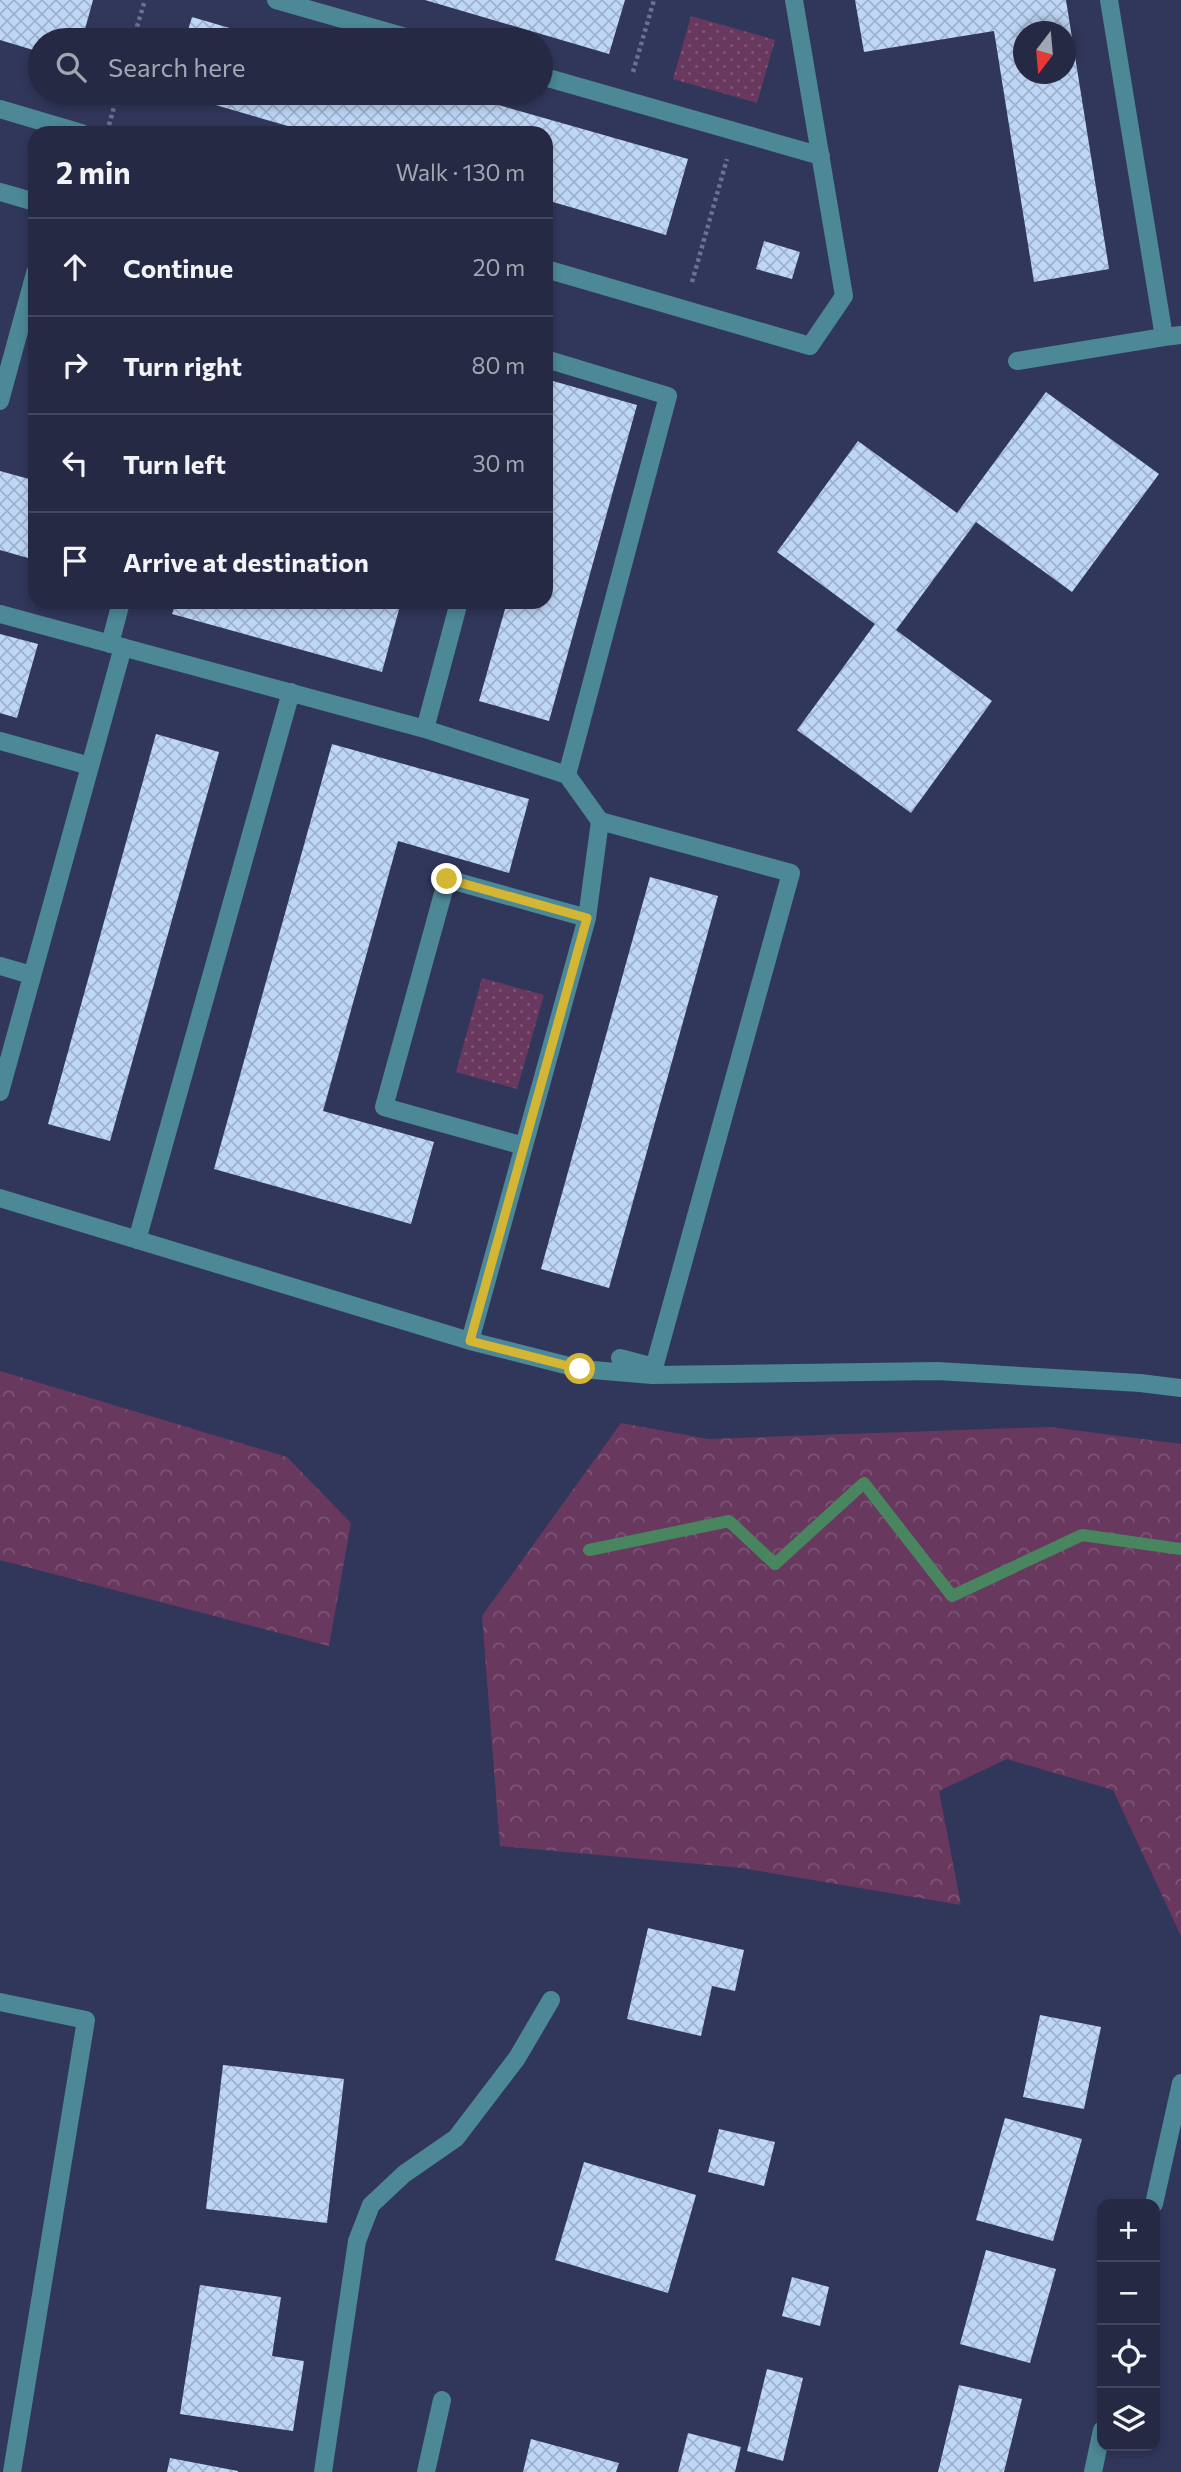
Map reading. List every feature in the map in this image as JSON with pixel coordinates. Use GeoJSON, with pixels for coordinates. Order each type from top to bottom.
{"type":"FeatureCollection","features":[{"type":"Feature","properties":{"kind":"street"},"geometry":{"type":"LineString","coordinates":[[276,0],[374,28]]}},
{"type":"Feature","properties":{"kind":"street"},"geometry":{"type":"LineString","coordinates":[[553,271],[810,346],[844,296],[794,0]]}},
{"type":"Feature","properties":{"kind":"street"},"geometry":{"type":"LineString","coordinates":[[1017,361],[1172,336],[1109,0]]}},
{"type":"Feature","properties":{"kind":"street"},"geometry":{"type":"LineString","coordinates":[[553,79],[821,156]]}},
{"type":"Feature","properties":{"kind":"street"},"geometry":{"type":"LineString","coordinates":[[0,109],[57,126]]}},
{"type":"Feature","properties":{"kind":"street"},"geometry":{"type":"LineString","coordinates":[[0,192],[28,200]]}},
{"type":"Feature","properties":{"kind":"street"},"geometry":{"type":"LineString","coordinates":[[0,401],[28,299]]}},
{"type":"Feature","properties":{"kind":"street"},"geometry":{"type":"LineString","coordinates":[[553,361],[668,396],[567,775]]}},
{"type":"Feature","properties":{"kind":"street"},"geometry":{"type":"LineString","coordinates":[[0,1092],[90,766],[116,645],[120,609]]}},
{"type":"Feature","properties":{"kind":"street"},"geometry":{"type":"LineString","coordinates":[[425,729],[457,609]]}},
{"type":"Feature","properties":{"kind":"street"},"geometry":{"type":"LineString","coordinates":[[0,614],[425,729],[567,775],[600,821],[791,873],[653,1371]]}},
{"type":"Feature","properties":{"kind":"street"},"geometry":{"type":"LineString","coordinates":[[137,1240],[290,692]]}},
{"type":"Feature","properties":{"kind":"street"},"geometry":{"type":"LineString","coordinates":[[0,741],[90,766]]}},
{"type":"Feature","properties":{"kind":"street"},"geometry":{"type":"LineString","coordinates":[[470,1341],[587,918],[600,821]]}},
{"type":"Feature","properties":{"kind":"street"},"geometry":{"type":"LineString","coordinates":[[524,1146],[384,1107],[447,879],[587,918]]}},
{"type":"Feature","properties":{"kind":"street"},"geometry":{"type":"LineString","coordinates":[[0,966],[31,975]]}},
{"type":"Feature","properties":{"kind":"street"},"geometry":{"type":"LineString","coordinates":[[0,1198],[470,1341],[580,1369],[937,1371],[1140,1383],[1181,1388]]}},
{"type":"Feature","properties":{"kind":"street"},"geometry":{"type":"LineString","coordinates":[[620,1358],[653,1371]]}},
{"type":"Feature","properties":{"kind":"street"},"geometry":{"type":"LineString","coordinates":[[323,2472],[357,2241],[371,2205],[404,2174],[456,2138],[517,2058],[551,2000]]}},
{"type":"Feature","properties":{"kind":"street"},"geometry":{"type":"LineString","coordinates":[[0,2002],[86,2020],[12,2472]]}},
{"type":"Feature","properties":{"kind":"street"},"geometry":{"type":"LineString","coordinates":[[1154,2199],[1179,2104],[1181,2083]]}},
{"type":"Feature","properties":{"kind":"street"},"geometry":{"type":"LineString","coordinates":[[426,2472],[442,2400]]}},
{"type":"Feature","properties":{"kind":"street"},"geometry":{"type":"LineString","coordinates":[[1093,2472],[1098,2451]]}},
{"type":"Feature","properties":{"kind":"path"},"geometry":{"type":"LineString","coordinates":[[137,28],[145,0]]}},
{"type":"Feature","properties":{"kind":"path"},"geometry":{"type":"LineString","coordinates":[[625,100],[654,0]]}},
{"type":"Feature","properties":{"kind":"path"},"geometry":{"type":"LineString","coordinates":[[108,126],[114,105]]}},
{"type":"Feature","properties":{"kind":"path"},"geometry":{"type":"LineString","coordinates":[[684,309],[735,132]]}},
{"type":"Feature","properties":{"kind":"green space"},"geometry":{"type":"Polygon","coordinates":[[[691,16],[775,40],[757,103],[673,79],[691,16]]]}},
{"type":"Feature","properties":{"kind":"green space"},"geometry":{"type":"Polygon","coordinates":[[[482,978],[544,995],[517,1089],[456,1072],[482,978]]]}},
{"type":"Feature","properties":{"kind":"green space"},"geometry":{"type":"Polygon","coordinates":[[[0,1371],[287,1457],[351,1523],[329,1646],[0,1560],[0,1371]]]}},
{"type":"Feature","properties":{"kind":"green space"},"geometry":{"type":"Polygon","coordinates":[[[621,1423],[708,1439],[1050,1427],[1181,1444],[1181,1936],[1113,1790],[1007,1759],[939,1791],[961,1905],[742,1868],[500,1846],[482,1616],[621,1423]]]}},
{"type":"Feature","properties":{"kind":"building"},"geometry":{"type":"Polygon","coordinates":[[[0,0],[93,0],[85,28],[28,28],[28,48],[0,40],[0,0]]]}},
{"type":"Feature","properties":{"kind":"building"},"geometry":{"type":"Polygon","coordinates":[[[425,0],[625,0],[609,54],[553,38],[553,28],[520,28],[425,0]]]}},
{"type":"Feature","properties":{"kind":"building"},"geometry":{"type":"Polygon","coordinates":[[[855,0],[1066,0],[1069,21],[1013,21],[1013,84],[1076,84],[1076,63],[1109,269],[1034,282],[994,31],[864,52],[855,0]]]}},
{"type":"Feature","properties":{"kind":"building"},"geometry":{"type":"Polygon","coordinates":[[[192,17],[229,28],[189,28],[192,17]]]}},
{"type":"Feature","properties":{"kind":"building"},"geometry":{"type":"Polygon","coordinates":[[[215,105],[498,105],[688,159],[666,235],[553,202],[553,126],[288,126],[215,105]]]}},
{"type":"Feature","properties":{"kind":"building"},"geometry":{"type":"Polygon","coordinates":[[[764,241],[800,252],[792,279],[756,269],[764,241]]]}},
{"type":"Feature","properties":{"kind":"building"},"geometry":{"type":"Polygon","coordinates":[[[553,381],[637,405],[549,721],[479,701],[505,609],[553,609],[553,381]]]}},
{"type":"Feature","properties":{"kind":"building"},"geometry":{"type":"Polygon","coordinates":[[[1046,392],[1159,474],[1072,592],[976,522],[896,630],[992,701],[911,813],[797,730],[875,624],[777,552],[858,441],[957,513],[1046,392]]]}},
{"type":"Feature","properties":{"kind":"building"},"geometry":{"type":"Polygon","coordinates":[[[0,471],[28,479],[28,558],[0,550],[0,471]]]}},
{"type":"Feature","properties":{"kind":"building"},"geometry":{"type":"Polygon","coordinates":[[[174,609],[399,609],[382,672],[172,614],[174,609]]]}},
{"type":"Feature","properties":{"kind":"building"},"geometry":{"type":"Polygon","coordinates":[[[0,634],[38,644],[17,718],[0,713],[0,634]]]}},
{"type":"Feature","properties":{"kind":"building"},"geometry":{"type":"Polygon","coordinates":[[[156,734],[219,752],[110,1141],[48,1124],[156,734]]]}},
{"type":"Feature","properties":{"kind":"building"},"geometry":{"type":"Polygon","coordinates":[[[332,744],[529,799],[509,873],[398,841],[323,1111],[434,1142],[411,1224],[214,1169],[332,744]]]}},
{"type":"Feature","properties":{"kind":"building"},"geometry":{"type":"Polygon","coordinates":[[[650,877],[718,896],[609,1288],[541,1269],[650,877]]]}},
{"type":"Feature","properties":{"kind":"building"},"geometry":{"type":"Polygon","coordinates":[[[648,1928],[744,1950],[735,1991],[712,1986],[701,2036],[627,2019],[648,1928]]]}},
{"type":"Feature","properties":{"kind":"building"},"geometry":{"type":"Polygon","coordinates":[[[1040,2015],[1101,2027],[1084,2109],[1023,2097],[1040,2015]]]}},
{"type":"Feature","properties":{"kind":"building"},"geometry":{"type":"Polygon","coordinates":[[[223,2065],[344,2079],[327,2223],[206,2209],[223,2065]]]}},
{"type":"Feature","properties":{"kind":"building"},"geometry":{"type":"Polygon","coordinates":[[[1005,2118],[1082,2139],[1053,2241],[976,2220],[1005,2118]]]}},
{"type":"Feature","properties":{"kind":"building"},"geometry":{"type":"Polygon","coordinates":[[[719,2129],[775,2142],[764,2186],[708,2172],[719,2129]]]}},
{"type":"Feature","properties":{"kind":"building"},"geometry":{"type":"Polygon","coordinates":[[[584,2162],[696,2195],[668,2293],[555,2260],[584,2162]]]}},
{"type":"Feature","properties":{"kind":"building"},"geometry":{"type":"Polygon","coordinates":[[[986,2250],[1056,2269],[1030,2363],[960,2344],[986,2250]]]}},
{"type":"Feature","properties":{"kind":"building"},"geometry":{"type":"Polygon","coordinates":[[[792,2277],[829,2287],[820,2326],[782,2316],[792,2277]]]}},
{"type":"Feature","properties":{"kind":"building"},"geometry":{"type":"Polygon","coordinates":[[[200,2285],[281,2297],[272,2356],[304,2361],[293,2431],[180,2414],[200,2285]]]}},
{"type":"Feature","properties":{"kind":"building"},"geometry":{"type":"Polygon","coordinates":[[[767,2369],[803,2378],[783,2461],[747,2451],[767,2369]]]}},
{"type":"Feature","properties":{"kind":"building"},"geometry":{"type":"Polygon","coordinates":[[[959,2385],[1022,2399],[1004,2472],[938,2472],[959,2385]]]}},
{"type":"Feature","properties":{"kind":"building"},"geometry":{"type":"Polygon","coordinates":[[[688,2433],[741,2447],[735,2472],[678,2472],[688,2433]]]}},
{"type":"Feature","properties":{"kind":"building"},"geometry":{"type":"Polygon","coordinates":[[[531,2439],[619,2463],[616,2472],[523,2472],[531,2439]]]}},
{"type":"Feature","properties":{"kind":"building"},"geometry":{"type":"Polygon","coordinates":[[[170,2458],[238,2471],[238,2472],[167,2472],[170,2458]]]}},
{"type":"Feature","properties":{"kind":"waterway"},"geometry":{"type":"LineString","coordinates":[[589,1550],[729,1521],[775,1564],[864,1483],[952,1596],[1082,1535],[1181,1549]]}},
{"type":"Feature","properties":{"kind":"route"},"geometry":{"type":"LineString","coordinates":[[447,879],[587,918],[470,1341],[580,1369]]}}]}
